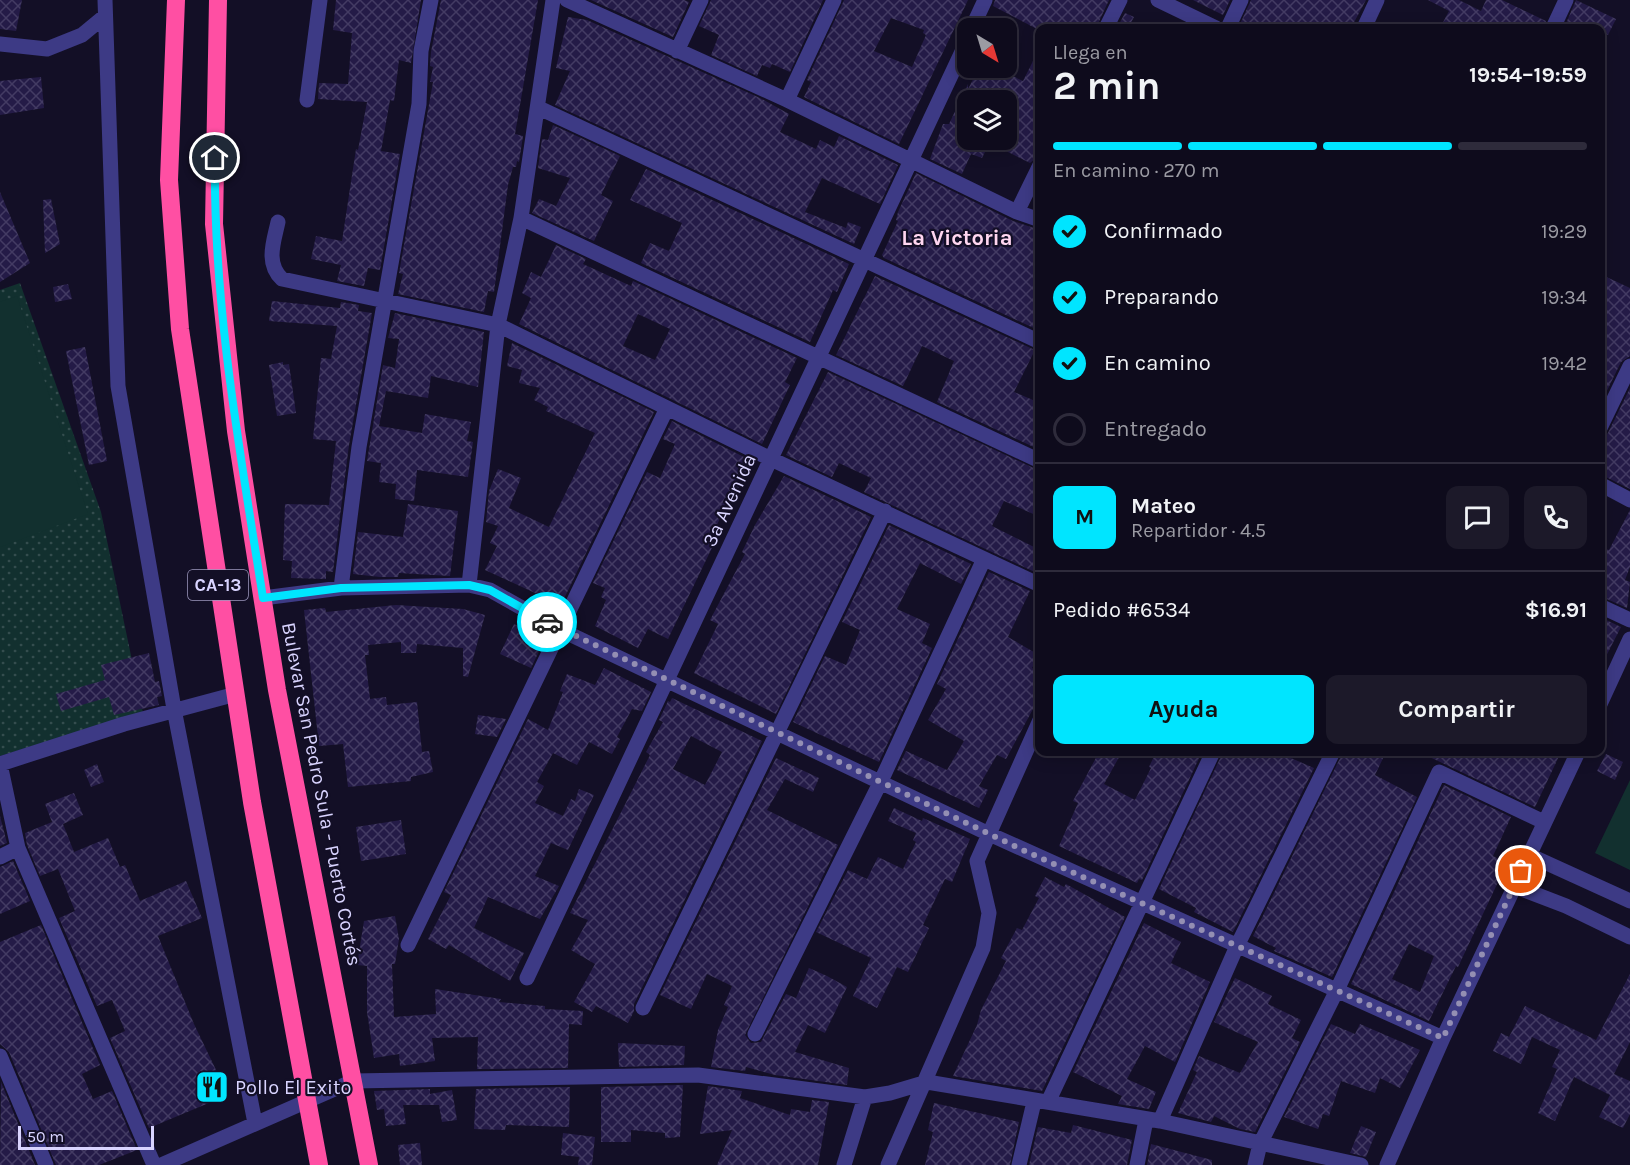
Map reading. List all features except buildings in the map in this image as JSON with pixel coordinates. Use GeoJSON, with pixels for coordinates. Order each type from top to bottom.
{"type":"FeatureCollection","features":[{"type":"Feature","properties":{"kind":"highway","name":"CA-13"},"geometry":{"type":"LineString","coordinates":[[176,0],[169,180],[180,329],[252,802],[319,1165]]}},
{"type":"Feature","properties":{"kind":"highway","name":"Bulevar San Pedro Sula - Puerto Cortés"},"geometry":{"type":"LineString","coordinates":[[218,0],[214,224],[236,431],[277,690],[369,1165]]}},
{"type":"Feature","properties":{"kind":"street"},"geometry":{"type":"LineString","coordinates":[[105,0],[118,386],[174,710],[255,1123]]}},
{"type":"Feature","properties":{"kind":"street"},"geometry":{"type":"LineString","coordinates":[[306,100],[320,0]]}},
{"type":"Feature","properties":{"kind":"street"},"geometry":{"type":"LineString","coordinates":[[341,588],[358,447],[419,104],[421,51],[431,0]]}},
{"type":"Feature","properties":{"kind":"street"},"geometry":{"type":"LineString","coordinates":[[469,585],[498,325],[521,218],[539,108],[553,0]]}},
{"type":"Feature","properties":{"kind":"street"},"geometry":{"type":"LineString","coordinates":[[567,0],[787,100],[1017,212],[1035,218]]}},
{"type":"Feature","properties":{"kind":"street"},"geometry":{"type":"LineString","coordinates":[[677,51],[701,0]]}},
{"type":"Feature","properties":{"kind":"street"},"geometry":{"type":"LineString","coordinates":[[787,100],[834,0]]}},
{"type":"Feature","properties":{"kind":"street"},"geometry":{"type":"LineString","coordinates":[[977,18],[985,0]]}},
{"type":"Feature","properties":{"kind":"street"},"geometry":{"type":"LineString","coordinates":[[1108,24],[1120,0]]}},
{"type":"Feature","properties":{"kind":"street"},"geometry":{"type":"LineString","coordinates":[[1158,0],[1208,24]]}},
{"type":"Feature","properties":{"kind":"street"},"geometry":{"type":"LineString","coordinates":[[1230,24],[1241,0]]}},
{"type":"Feature","properties":{"kind":"street"},"geometry":{"type":"LineString","coordinates":[[1366,24],[1377,0]]}},
{"type":"Feature","properties":{"kind":"street"},"geometry":{"type":"LineString","coordinates":[[1555,24],[1566,0]]}},
{"type":"Feature","properties":{"kind":"street"},"geometry":{"type":"LineString","coordinates":[[0,44],[47,50],[82,35],[105,16]]}},
{"type":"Feature","properties":{"kind":"street","name":"3a Avenida"},"geometry":{"type":"LineString","coordinates":[[526,978],[957,63]]}},
{"type":"Feature","properties":{"kind":"street"},"geometry":{"type":"LineString","coordinates":[[539,108],[1035,340]]}},
{"type":"Feature","properties":{"kind":"street"},"geometry":{"type":"LineString","coordinates":[[1017,212],[1035,175]]}},
{"type":"Feature","properties":{"kind":"street"},"geometry":{"type":"LineString","coordinates":[[521,218],[1035,459]]}},
{"type":"Feature","properties":{"kind":"street"},"geometry":{"type":"LineString","coordinates":[[278,222],[272,258],[273,266],[282,279],[383,298],[498,325],[771,459],[1035,583]]}},
{"type":"Feature","properties":{"kind":"street"},"geometry":{"type":"LineString","coordinates":[[1605,418],[1630,366]]}},
{"type":"Feature","properties":{"kind":"street"},"geometry":{"type":"LineString","coordinates":[[408,945],[562,630],[667,408]]}},
{"type":"Feature","properties":{"kind":"street"},"geometry":{"type":"LineString","coordinates":[[1605,487],[1630,500]]}},
{"type":"Feature","properties":{"kind":"street"},"geometry":{"type":"LineString","coordinates":[[643,1008],[885,511]]}},
{"type":"Feature","properties":{"kind":"street"},"geometry":{"type":"LineString","coordinates":[[755,1034],[881,781],[984,559]]}},
{"type":"Feature","properties":{"kind":"street"},"geometry":{"type":"LineString","coordinates":[[263,598],[341,588],[469,585],[490,590],[562,630],[987,833],[1140,904],[1443,1038]]}},
{"type":"Feature","properties":{"kind":"street"},"geometry":{"type":"LineString","coordinates":[[1605,608],[1630,620]]}},
{"type":"Feature","properties":{"kind":"street"},"geometry":{"type":"LineString","coordinates":[[1605,693],[1630,639]]}},
{"type":"Feature","properties":{"kind":"street"},"geometry":{"type":"LineString","coordinates":[[154,1165],[18,848],[0,764],[174,710],[236,694]]}},
{"type":"Feature","properties":{"kind":"street"},"geometry":{"type":"LineString","coordinates":[[888,1165],[927,1082],[983,948],[989,913],[976,861],[1035,731]]}},
{"type":"Feature","properties":{"kind":"street"},"geometry":{"type":"LineString","coordinates":[[1019,1165],[1041,1101],[1211,756]]}},
{"type":"Feature","properties":{"kind":"street"},"geometry":{"type":"LineString","coordinates":[[1137,1165],[1153,1120],[1331,756]]}},
{"type":"Feature","properties":{"kind":"street"},"geometry":{"type":"LineString","coordinates":[[1387,1165],[1443,1038],[1576,756]]}},
{"type":"Feature","properties":{"kind":"street"},"geometry":{"type":"LineString","coordinates":[[1255,1165],[1260,1144],[1337,990],[1439,772],[1544,822]]}},
{"type":"Feature","properties":{"kind":"street"},"geometry":{"type":"LineString","coordinates":[[0,857],[18,848]]}},
{"type":"Feature","properties":{"kind":"street"},"geometry":{"type":"LineString","coordinates":[[1529,855],[1630,901]]}},
{"type":"Feature","properties":{"kind":"street"},"geometry":{"type":"LineString","coordinates":[[1514,886],[1566,906],[1630,938]]}},
{"type":"Feature","properties":{"kind":"street"},"geometry":{"type":"LineString","coordinates":[[0,1056],[46,1165]]}},
{"type":"Feature","properties":{"kind":"street"},"geometry":{"type":"LineString","coordinates":[[161,1165],[353,1081],[698,1075],[865,1096],[890,1093],[927,1082],[1153,1120],[1361,1165]]}},
{"type":"Feature","properties":{"kind":"street"},"geometry":{"type":"LineString","coordinates":[[844,1165],[865,1096]]}},
{"type":"Feature","properties":{"kind":"green space"},"geometry":{"type":"Polygon","coordinates":[[[20,283],[101,512],[143,713],[0,756],[0,290],[20,283]]]}},
{"type":"Feature","properties":{"kind":"green space"},"geometry":{"type":"Polygon","coordinates":[[[17,296],[88,514],[0,547],[0,302],[17,296]]]}},
{"type":"Feature","properties":{"kind":"green space"},"geometry":{"type":"Polygon","coordinates":[[[1630,780],[1630,870],[1595,853],[1630,780]]]}},
{"type":"Feature","properties":{"kind":"way so far"},"geometry":{"type":"LineString","coordinates":[[547,622],[1025,851],[1443,1038],[1521,871]]}},
{"type":"Feature","properties":{"kind":"place","name":"Pollo El Exito"},"geometry":{"type":"Point","coordinates":[212,1087]}},
{"type":"Feature","properties":{"kind":"district","name":"La Victoria"},"geometry":{"type":"Point","coordinates":[957,237]}},
{"type":"Feature","properties":{"kind":"route"},"geometry":{"type":"LineString","coordinates":[[215,158],[214,224],[236,431],[263,598],[341,588],[469,585],[490,590],[547,622]]}}]}
